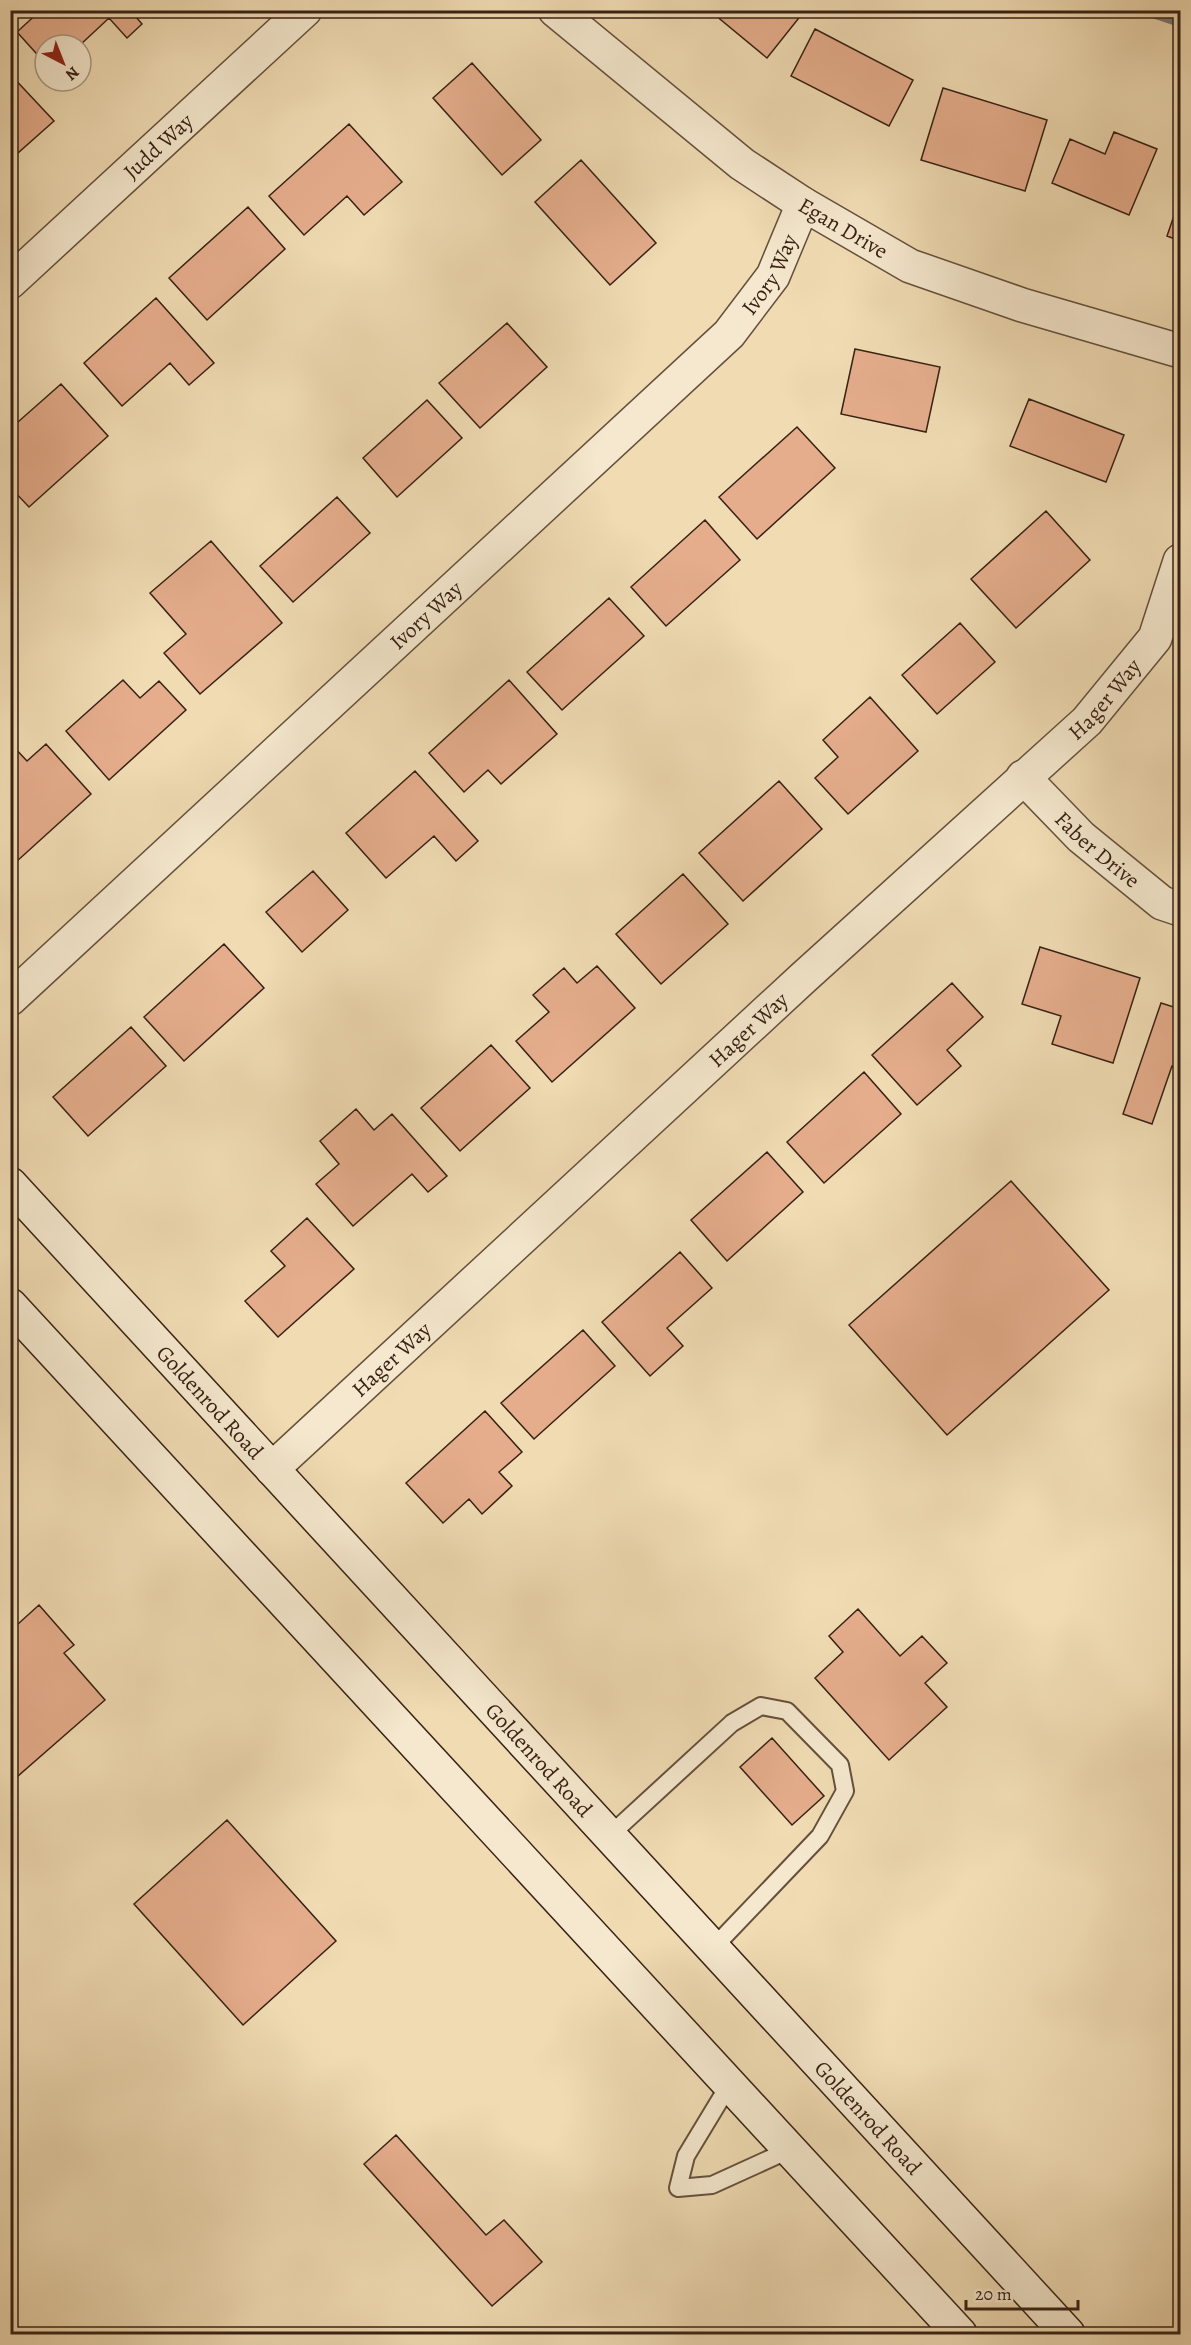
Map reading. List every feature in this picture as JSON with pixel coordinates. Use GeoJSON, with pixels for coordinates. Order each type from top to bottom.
{"type":"FeatureCollection","features":[{"type":"Feature","properties":{"kind":"street","name":"Judd Way"},"geometry":{"type":"LineString","coordinates":[[10,282],[305,10]]}},
{"type":"Feature","properties":{"kind":"street","name":"Egan Drive"},"geometry":{"type":"LineString","coordinates":[[555,10],[742,164],[803,204],[910,266],[1022,305],[1180,351]]}},
{"type":"Feature","properties":{"kind":"street","name":"Ivory Way"},"geometry":{"type":"LineString","coordinates":[[10,999],[729,334],[773,276],[803,204]]}},
{"type":"Feature","properties":{"kind":"street","name":"Hager Way"},"geometry":{"type":"LineString","coordinates":[[272,1469],[1023,777],[1087,721],[1155,638],[1180,561]]}},
{"type":"Feature","properties":{"kind":"street","name":"Faber Drive"},"geometry":{"type":"LineString","coordinates":[[1023,777],[1081,837],[1162,903],[1180,909]]}},
{"type":"Feature","properties":{"kind":"street","name":"Goldenrod Road"},"geometry":{"type":"LineString","coordinates":[[10,1184],[1068,2334]]}},
{"type":"Feature","properties":{"kind":"street"},"geometry":{"type":"LineString","coordinates":[[10,1218],[86,1266]]}},
{"type":"Feature","properties":{"kind":"street"},"geometry":{"type":"LineString","coordinates":[[10,1305],[960,2334]]}},
{"type":"Feature","properties":{"kind":"lane"},"geometry":{"type":"LineString","coordinates":[[609,1836],[732,1723],[761,1706],[787,1711],[840,1765],[845,1791],[820,1836],[712,1948]]}},
{"type":"Feature","properties":{"kind":"lane"},"geometry":{"type":"LineString","coordinates":[[729,2085],[686,2156],[674,2192],[711,2185],[789,2150]]}},
{"type":"Feature","properties":{"kind":"building"},"geometry":{"type":"Polygon","coordinates":[[[41,10],[130,10],[142,24],[127,38],[109,18],[93,33],[33,33],[33,50],[17,32],[41,10]]]}},
{"type":"Feature","properties":{"kind":"building"},"geometry":{"type":"Polygon","coordinates":[[[709,10],[798,10],[802,14],[767,58],[709,10]]]}},
{"type":"Feature","properties":{"kind":"building"},"geometry":{"type":"Polygon","coordinates":[[[815,29],[913,80],[889,126],[791,76],[815,29]]]}},
{"type":"Feature","properties":{"kind":"building"},"geometry":{"type":"Polygon","coordinates":[[[472,63],[541,140],[502,175],[433,98],[472,63]]]}},
{"type":"Feature","properties":{"kind":"building"},"geometry":{"type":"Polygon","coordinates":[[[10,74],[54,121],[10,160],[10,74]]]}},
{"type":"Feature","properties":{"kind":"building"},"geometry":{"type":"Polygon","coordinates":[[[943,88],[1047,120],[1025,191],[921,160],[943,88]]]}},
{"type":"Feature","properties":{"kind":"building"},"geometry":{"type":"Polygon","coordinates":[[[349,124],[402,182],[364,215],[347,196],[304,235],[269,196],[349,124]]]}},
{"type":"Feature","properties":{"kind":"building"},"geometry":{"type":"Polygon","coordinates":[[[1114,132],[1157,149],[1129,215],[1052,183],[1070,139],[1105,154],[1114,132]]]}},
{"type":"Feature","properties":{"kind":"building"},"geometry":{"type":"Polygon","coordinates":[[[581,160],[656,243],[610,285],[535,202],[581,160]]]}},
{"type":"Feature","properties":{"kind":"building"},"geometry":{"type":"Polygon","coordinates":[[[1180,198],[1180,241],[1167,236],[1180,198]]]}},
{"type":"Feature","properties":{"kind":"building"},"geometry":{"type":"Polygon","coordinates":[[[248,207],[285,249],[207,320],[169,278],[248,207]]]}},
{"type":"Feature","properties":{"kind":"building"},"geometry":{"type":"Polygon","coordinates":[[[156,298],[214,363],[189,385],[170,363],[122,406],[84,363],[156,298]]]}},
{"type":"Feature","properties":{"kind":"building"},"geometry":{"type":"Polygon","coordinates":[[[507,323],[547,367],[480,428],[439,383],[507,323]]]}},
{"type":"Feature","properties":{"kind":"building"},"geometry":{"type":"Polygon","coordinates":[[[855,349],[940,367],[926,432],[841,414],[855,349]]]}},
{"type":"Feature","properties":{"kind":"building"},"geometry":{"type":"Polygon","coordinates":[[[61,384],[108,436],[29,507],[10,487],[10,429],[61,384]]]}},
{"type":"Feature","properties":{"kind":"building"},"geometry":{"type":"Polygon","coordinates":[[[1029,399],[1124,435],[1106,482],[1010,446],[1029,399]]]}},
{"type":"Feature","properties":{"kind":"building"},"geometry":{"type":"Polygon","coordinates":[[[427,400],[462,438],[397,497],[363,458],[427,400]]]}},
{"type":"Feature","properties":{"kind":"building"},"geometry":{"type":"Polygon","coordinates":[[[797,427],[835,468],[757,539],[719,497],[797,427]]]}},
{"type":"Feature","properties":{"kind":"building"},"geometry":{"type":"Polygon","coordinates":[[[337,497],[370,533],[293,602],[260,566],[337,497]]]}},
{"type":"Feature","properties":{"kind":"building"},"geometry":{"type":"Polygon","coordinates":[[[1046,511],[1090,560],[1016,628],[971,579],[1046,511]]]}},
{"type":"Feature","properties":{"kind":"building"},"geometry":{"type":"Polygon","coordinates":[[[705,520],[740,560],[666,626],[631,587],[705,520]]]}},
{"type":"Feature","properties":{"kind":"building"},"geometry":{"type":"Polygon","coordinates":[[[211,541],[282,623],[200,694],[164,653],[186,634],[150,593],[211,541]]]}},
{"type":"Feature","properties":{"kind":"building"},"geometry":{"type":"Polygon","coordinates":[[[609,598],[644,636],[562,710],[527,672],[609,598]]]}},
{"type":"Feature","properties":{"kind":"building"},"geometry":{"type":"Polygon","coordinates":[[[960,623],[995,662],[937,714],[902,675],[960,623]]]}},
{"type":"Feature","properties":{"kind":"building"},"geometry":{"type":"Polygon","coordinates":[[[123,680],[140,698],[159,681],[186,710],[109,780],[66,731],[123,680]]]}},
{"type":"Feature","properties":{"kind":"building"},"geometry":{"type":"Polygon","coordinates":[[[509,680],[557,734],[501,784],[488,770],[464,792],[429,753],[509,680]]]}},
{"type":"Feature","properties":{"kind":"building"},"geometry":{"type":"Polygon","coordinates":[[[870,697],[918,751],[848,814],[815,778],[838,757],[823,740],[870,697]]]}},
{"type":"Feature","properties":{"kind":"building"},"geometry":{"type":"Polygon","coordinates":[[[10,743],[27,761],[46,744],[91,794],[16,862],[10,855],[10,743]]]}},
{"type":"Feature","properties":{"kind":"building"},"geometry":{"type":"Polygon","coordinates":[[[415,771],[478,841],[456,861],[434,836],[386,878],[346,833],[415,771]]]}},
{"type":"Feature","properties":{"kind":"building"},"geometry":{"type":"Polygon","coordinates":[[[779,781],[822,829],[743,901],[699,853],[779,781]]]}},
{"type":"Feature","properties":{"kind":"building"},"geometry":{"type":"Polygon","coordinates":[[[313,871],[348,910],[302,952],[266,912],[313,871]]]}},
{"type":"Feature","properties":{"kind":"building"},"geometry":{"type":"Polygon","coordinates":[[[683,874],[728,924],[661,984],[616,934],[683,874]]]}},
{"type":"Feature","properties":{"kind":"building"},"geometry":{"type":"Polygon","coordinates":[[[224,944],[264,988],[184,1061],[144,1017],[224,944]]]}},
{"type":"Feature","properties":{"kind":"building"},"geometry":{"type":"Polygon","coordinates":[[[1040,947],[1140,978],[1113,1063],[1052,1044],[1061,1016],[1022,1004],[1040,947]]]}},
{"type":"Feature","properties":{"kind":"building"},"geometry":{"type":"Polygon","coordinates":[[[597,966],[635,1008],[552,1082],[516,1041],[549,1012],[533,995],[564,968],[577,983],[597,966]]]}},
{"type":"Feature","properties":{"kind":"building"},"geometry":{"type":"Polygon","coordinates":[[[952,983],[983,1017],[947,1050],[961,1066],[917,1105],[872,1055],[952,983]]]}},
{"type":"Feature","properties":{"kind":"building"},"geometry":{"type":"Polygon","coordinates":[[[1161,1003],[1180,1009],[1180,1069],[1172,1066],[1152,1124],[1123,1114],[1161,1003]]]}},
{"type":"Feature","properties":{"kind":"building"},"geometry":{"type":"Polygon","coordinates":[[[131,1027],[166,1066],[88,1136],[53,1097],[131,1027]]]}},
{"type":"Feature","properties":{"kind":"building"},"geometry":{"type":"Polygon","coordinates":[[[491,1045],[530,1088],[460,1151],[421,1108],[491,1045]]]}},
{"type":"Feature","properties":{"kind":"building"},"geometry":{"type":"Polygon","coordinates":[[[864,1072],[901,1114],[824,1183],[787,1142],[864,1072]]]}},
{"type":"Feature","properties":{"kind":"building"},"geometry":{"type":"Polygon","coordinates":[[[356,1109],[374,1130],[392,1114],[447,1176],[428,1192],[412,1174],[353,1226],[316,1184],[339,1164],[320,1141],[356,1109]]]}},
{"type":"Feature","properties":{"kind":"building"},"geometry":{"type":"Polygon","coordinates":[[[767,1152],[803,1192],[727,1261],[691,1220],[767,1152]]]}},
{"type":"Feature","properties":{"kind":"building"},"geometry":{"type":"Polygon","coordinates":[[[1011,1181],[1109,1290],[947,1435],[849,1325],[1011,1181]]]}},
{"type":"Feature","properties":{"kind":"building"},"geometry":{"type":"Polygon","coordinates":[[[307,1218],[354,1269],[278,1337],[245,1301],[285,1266],[271,1251],[307,1218]]]}},
{"type":"Feature","properties":{"kind":"building"},"geometry":{"type":"Polygon","coordinates":[[[680,1252],[712,1288],[667,1328],[683,1346],[650,1376],[602,1322],[680,1252]]]}},
{"type":"Feature","properties":{"kind":"building"},"geometry":{"type":"Polygon","coordinates":[[[583,1330],[615,1366],[534,1439],[501,1403],[583,1330]]]}},
{"type":"Feature","properties":{"kind":"building"},"geometry":{"type":"Polygon","coordinates":[[[485,1411],[522,1452],[499,1472],[512,1486],[482,1514],[469,1499],[443,1523],[406,1483],[485,1411]]]}},
{"type":"Feature","properties":{"kind":"building"},"geometry":{"type":"Polygon","coordinates":[[[39,1605],[74,1645],[64,1653],[105,1700],[10,1783],[10,1615],[18,1624],[39,1605]]]}},
{"type":"Feature","properties":{"kind":"building"},"geometry":{"type":"Polygon","coordinates":[[[858,1609],[900,1656],[922,1636],[947,1663],[925,1683],[947,1707],[889,1760],[815,1678],[843,1652],[829,1636],[858,1609]]]}},
{"type":"Feature","properties":{"kind":"building"},"geometry":{"type":"Polygon","coordinates":[[[772,1738],[824,1796],[792,1825],[740,1767],[772,1738]]]}},
{"type":"Feature","properties":{"kind":"building"},"geometry":{"type":"Polygon","coordinates":[[[227,1820],[336,1941],[243,2025],[134,1904],[227,1820]]]}},
{"type":"Feature","properties":{"kind":"building"},"geometry":{"type":"Polygon","coordinates":[[[396,2135],[486,2235],[504,2220],[542,2262],[492,2306],[364,2164],[396,2135]]]}},
{"type":"Feature","properties":{"kind":"building"},"geometry":{"type":"Polygon","coordinates":[[[10,2318],[24,2333],[10,2334],[10,2318]]]}},
{"type":"Feature","properties":{"kind":"waterway"},"geometry":{"type":"LineString","coordinates":[[1147,10],[1180,21]]}}]}
